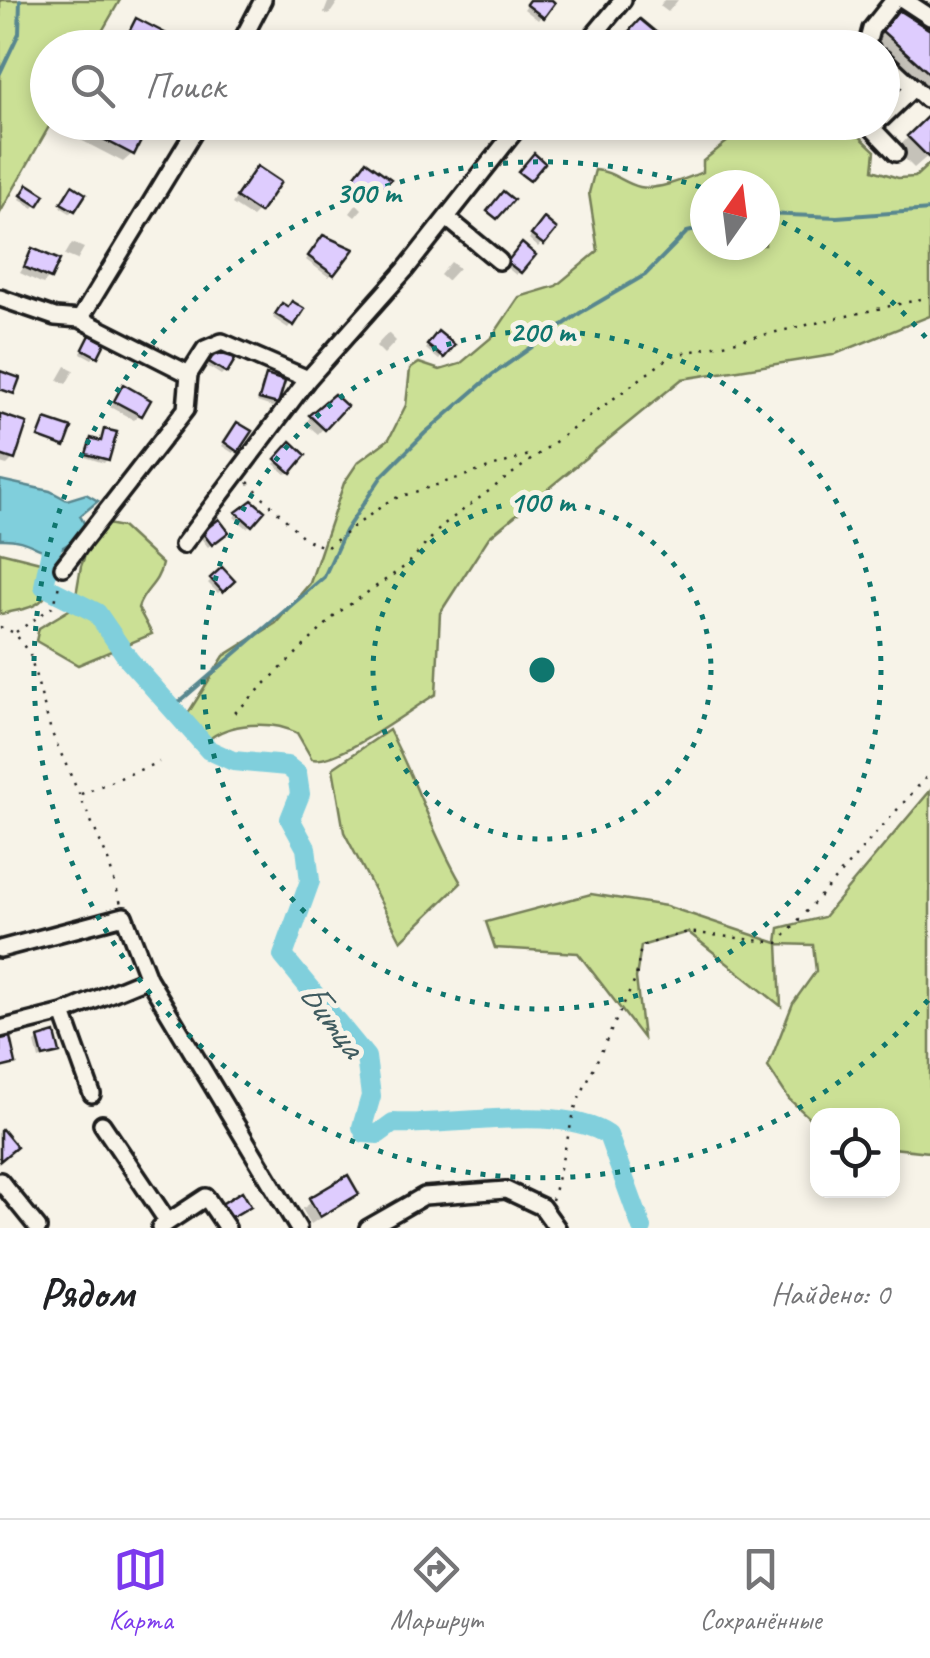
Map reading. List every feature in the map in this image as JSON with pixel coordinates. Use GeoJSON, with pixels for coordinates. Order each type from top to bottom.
{"type":"FeatureCollection","features":[{"type":"Feature","properties":{"kind":"street"},"geometry":{"type":"LineString","coordinates":[[599,30],[623,0]]}},
{"type":"Feature","properties":{"kind":"street"},"geometry":{"type":"LineString","coordinates":[[871,30],[894,0]]}},
{"type":"Feature","properties":{"kind":"street"},"geometry":{"type":"LineString","coordinates":[[904,0],[930,17]]}},
{"type":"Feature","properties":{"kind":"street"},"geometry":{"type":"LineString","coordinates":[[248,30],[262,3]]}},
{"type":"Feature","properties":{"kind":"street"},"geometry":{"type":"LineString","coordinates":[[900,75],[920,93],[900,106]]}},
{"type":"Feature","properties":{"kind":"street"},"geometry":{"type":"LineString","coordinates":[[80,319],[189,140]]}},
{"type":"Feature","properties":{"kind":"street"},"geometry":{"type":"LineString","coordinates":[[183,545],[308,379],[508,140]]}},
{"type":"Feature","properties":{"kind":"street"},"geometry":{"type":"LineString","coordinates":[[884,140],[896,153]]}},
{"type":"Feature","properties":{"kind":"street"},"geometry":{"type":"LineString","coordinates":[[446,218],[499,261]]}},
{"type":"Feature","properties":{"kind":"street"},"geometry":{"type":"LineString","coordinates":[[0,298],[55,317],[80,319],[189,374]]}},
{"type":"Feature","properties":{"kind":"street"},"geometry":{"type":"LineString","coordinates":[[63,566],[186,409],[189,374],[205,349],[222,342],[308,379]]}},
{"type":"Feature","properties":{"kind":"street"},"geometry":{"type":"LineString","coordinates":[[0,950],[124,916],[148,978],[298,1228]]}},
{"type":"Feature","properties":{"kind":"street"},"geometry":{"type":"LineString","coordinates":[[0,1028],[63,1013],[148,978]]}},
{"type":"Feature","properties":{"kind":"street"},"geometry":{"type":"LineString","coordinates":[[63,1013],[92,1094]]}},
{"type":"Feature","properties":{"kind":"street"},"geometry":{"type":"LineString","coordinates":[[102,1124],[164,1225],[206,1197],[227,1228]]}},
{"type":"Feature","properties":{"kind":"street"},"geometry":{"type":"LineString","coordinates":[[0,1181],[38,1228]]}},
{"type":"Feature","properties":{"kind":"street"},"geometry":{"type":"LineString","coordinates":[[368,1228],[424,1196],[506,1190],[542,1208],[552,1222]]}},
{"type":"Feature","properties":{"kind":"path"},"geometry":{"type":"LineString","coordinates":[[235,714],[339,612],[407,564],[443,524],[671,356],[930,298]]}},
{"type":"Feature","properties":{"kind":"path"},"geometry":{"type":"LineString","coordinates":[[238,472],[306,539],[326,548],[390,500],[538,452]]}},
{"type":"Feature","properties":{"kind":"path"},"geometry":{"type":"LineString","coordinates":[[15,633],[54,606],[58,587]]}},
{"type":"Feature","properties":{"kind":"path"},"geometry":{"type":"LineString","coordinates":[[0,628],[15,633],[30,656],[50,731],[107,857],[124,916]]}},
{"type":"Feature","properties":{"kind":"path"},"geometry":{"type":"LineString","coordinates":[[80,794],[159,762]]}},
{"type":"Feature","properties":{"kind":"path"},"geometry":{"type":"LineString","coordinates":[[552,1222],[576,1105],[636,978],[641,946],[688,932],[778,944],[930,773]]}},
{"type":"Feature","properties":{"kind":"green space"},"geometry":{"type":"Polygon","coordinates":[[[0,0],[120,0],[103,30],[30,30],[30,140],[41,140],[0,213],[0,0]]]}},
{"type":"Feature","properties":{"kind":"green space"},"geometry":{"type":"Polygon","coordinates":[[[729,140],[864,140],[875,151],[873,170],[898,178],[915,177],[930,163],[930,316],[833,355],[682,379],[489,537],[440,613],[436,694],[373,735],[323,759],[312,759],[297,733],[275,726],[238,727],[207,741],[187,715],[224,656],[276,623],[310,583],[344,483],[358,462],[389,439],[406,405],[410,369],[419,363],[440,370],[460,364],[492,337],[519,297],[556,286],[598,251],[589,193],[595,170],[647,188],[690,177],[690,260],[780,260],[780,170],[703,170],[703,161],[729,140]]]}},
{"type":"Feature","properties":{"kind":"green space"},"geometry":{"type":"Polygon","coordinates":[[[107,524],[122,527],[162,564],[138,608],[152,634],[78,665],[36,641],[39,628],[74,607],[81,566],[95,529],[107,524]]]}},
{"type":"Feature","properties":{"kind":"green space"},"geometry":{"type":"Polygon","coordinates":[[[0,552],[40,562],[49,570],[48,592],[37,604],[0,614],[0,552]]]}},
{"type":"Feature","properties":{"kind":"green space"},"geometry":{"type":"Polygon","coordinates":[[[389,730],[461,883],[401,941],[344,832],[333,768],[389,730]]]}},
{"type":"Feature","properties":{"kind":"green space"},"geometry":{"type":"Polygon","coordinates":[[[930,791],[930,1152],[900,1149],[900,1108],[810,1108],[810,1118],[789,1099],[768,1067],[793,1003],[816,971],[813,945],[778,944],[781,1006],[688,932],[641,946],[636,978],[643,1038],[578,953],[495,948],[486,922],[591,894],[666,906],[777,943],[779,928],[824,917],[930,791]]]}},
{"type":"Feature","properties":{"kind":"water"},"geometry":{"type":"Polygon","coordinates":[[[0,480],[50,491],[67,500],[86,494],[98,501],[80,516],[87,528],[72,542],[60,549],[43,550],[0,539],[0,480]]]}},
{"type":"Feature","properties":{"kind":"building"},"geometry":{"type":"Polygon","coordinates":[[[529,0],[555,3],[544,18],[526,4],[529,0]]]}},
{"type":"Feature","properties":{"kind":"building"},"geometry":{"type":"Polygon","coordinates":[[[898,10],[930,30],[930,74],[900,47],[900,30],[883,30],[898,10]]]}},
{"type":"Feature","properties":{"kind":"building"},"geometry":{"type":"Polygon","coordinates":[[[136,18],[159,30],[130,30],[136,18]]]}},
{"type":"Feature","properties":{"kind":"building"},"geometry":{"type":"Polygon","coordinates":[[[640,19],[653,30],[630,30],[640,19]]]}},
{"type":"Feature","properties":{"kind":"building"},"geometry":{"type":"Polygon","coordinates":[[[930,114],[930,155],[928,157],[907,136],[930,114]]]}},
{"type":"Feature","properties":{"kind":"building"},"geometry":{"type":"Polygon","coordinates":[[[105,140],[139,140],[134,155],[105,140]]]}},
{"type":"Feature","properties":{"kind":"building"},"geometry":{"type":"Polygon","coordinates":[[[534,153],[545,163],[530,181],[518,172],[534,153]]]}},
{"type":"Feature","properties":{"kind":"building"},"geometry":{"type":"Polygon","coordinates":[[[366,161],[391,179],[384,188],[379,184],[374,192],[354,177],[366,161]]]}},
{"type":"Feature","properties":{"kind":"building"},"geometry":{"type":"Polygon","coordinates":[[[257,166],[281,182],[260,213],[236,197],[257,166]]]}},
{"type":"Feature","properties":{"kind":"building"},"geometry":{"type":"Polygon","coordinates":[[[28,184],[45,195],[38,206],[21,195],[28,184]]]}},
{"type":"Feature","properties":{"kind":"building"},"geometry":{"type":"Polygon","coordinates":[[[72,185],[86,194],[75,211],[61,203],[72,185]]]}},
{"type":"Feature","properties":{"kind":"building"},"geometry":{"type":"Polygon","coordinates":[[[503,191],[514,200],[497,219],[487,211],[503,191]]]}},
{"type":"Feature","properties":{"kind":"building"},"geometry":{"type":"Polygon","coordinates":[[[544,218],[557,229],[544,245],[531,235],[544,218]]]}},
{"type":"Feature","properties":{"kind":"building"},"geometry":{"type":"Polygon","coordinates":[[[323,235],[354,249],[334,275],[308,256],[323,235]]]}},
{"type":"Feature","properties":{"kind":"building"},"geometry":{"type":"Polygon","coordinates":[[[522,243],[536,255],[521,273],[507,262],[522,243]]]}},
{"type":"Feature","properties":{"kind":"building"},"geometry":{"type":"Polygon","coordinates":[[[32,248],[60,260],[51,279],[24,267],[32,248]]]}},
{"type":"Feature","properties":{"kind":"building"},"geometry":{"type":"Polygon","coordinates":[[[292,301],[305,309],[294,326],[275,314],[282,303],[288,307],[292,301]]]}},
{"type":"Feature","properties":{"kind":"building"},"geometry":{"type":"Polygon","coordinates":[[[438,331],[455,345],[444,358],[427,345],[438,331]]]}},
{"type":"Feature","properties":{"kind":"building"},"geometry":{"type":"Polygon","coordinates":[[[90,335],[105,343],[98,357],[83,349],[90,335]]]}},
{"type":"Feature","properties":{"kind":"building"},"geometry":{"type":"Polygon","coordinates":[[[215,352],[236,358],[227,373],[209,362],[215,352]]]}},
{"type":"Feature","properties":{"kind":"building"},"geometry":{"type":"Polygon","coordinates":[[[0,371],[20,378],[14,394],[0,389],[0,371]]]}},
{"type":"Feature","properties":{"kind":"building"},"geometry":{"type":"Polygon","coordinates":[[[266,375],[285,381],[278,404],[259,399],[266,375]]]}},
{"type":"Feature","properties":{"kind":"building"},"geometry":{"type":"Polygon","coordinates":[[[123,384],[151,400],[142,416],[114,401],[123,384]]]}},
{"type":"Feature","properties":{"kind":"building"},"geometry":{"type":"Polygon","coordinates":[[[334,394],[347,406],[325,430],[309,415],[334,394]]]}},
{"type":"Feature","properties":{"kind":"building"},"geometry":{"type":"Polygon","coordinates":[[[0,414],[27,423],[15,460],[0,455],[0,414]]]}},
{"type":"Feature","properties":{"kind":"building"},"geometry":{"type":"Polygon","coordinates":[[[45,419],[72,428],[65,447],[38,437],[45,419]]]}},
{"type":"Feature","properties":{"kind":"building"},"geometry":{"type":"Polygon","coordinates":[[[237,422],[252,431],[238,452],[224,442],[237,422]]]}},
{"type":"Feature","properties":{"kind":"building"},"geometry":{"type":"Polygon","coordinates":[[[104,429],[117,432],[109,460],[86,454],[91,438],[101,441],[104,429]]]}},
{"type":"Feature","properties":{"kind":"building"},"geometry":{"type":"Polygon","coordinates":[[[291,441],[306,455],[291,473],[275,459],[291,441]]]}},
{"type":"Feature","properties":{"kind":"building"},"geometry":{"type":"Polygon","coordinates":[[[252,500],[265,511],[252,526],[236,512],[252,500]]]}},
{"type":"Feature","properties":{"kind":"building"},"geometry":{"type":"Polygon","coordinates":[[[219,519],[229,532],[212,545],[202,532],[219,519]]]}},
{"type":"Feature","properties":{"kind":"building"},"geometry":{"type":"Polygon","coordinates":[[[222,567],[235,581],[223,592],[210,578],[222,567]]]}},
{"type":"Feature","properties":{"kind":"building"},"geometry":{"type":"Polygon","coordinates":[[[55,1033],[60,1053],[43,1057],[38,1038],[55,1033]]]}},
{"type":"Feature","properties":{"kind":"building"},"geometry":{"type":"Polygon","coordinates":[[[10,1037],[16,1064],[0,1068],[0,1039],[10,1037]]]}},
{"type":"Feature","properties":{"kind":"building"},"geometry":{"type":"Polygon","coordinates":[[[0,1131],[17,1147],[0,1161],[0,1131]]]}},
{"type":"Feature","properties":{"kind":"building"},"geometry":{"type":"Polygon","coordinates":[[[348,1175],[359,1194],[320,1217],[309,1198],[348,1175]]]}},
{"type":"Feature","properties":{"kind":"building"},"geometry":{"type":"Polygon","coordinates":[[[242,1191],[251,1206],[229,1219],[220,1205],[242,1191]]]}},
{"type":"Feature","properties":{"kind":"waterway"},"geometry":{"type":"LineString","coordinates":[[0,73],[19,33],[20,0]]}},
{"type":"Feature","properties":{"kind":"waterway"},"geometry":{"type":"LineString","coordinates":[[780,215],[837,217],[930,210]]}},
{"type":"Feature","properties":{"kind":"waterway"},"geometry":{"type":"LineString","coordinates":[[171,709],[324,577],[345,531],[382,476],[425,433],[492,375],[580,313],[645,275],[690,231]]}},
{"type":"Feature","properties":{"kind":"waterway","name":"Битца"},"geometry":{"type":"LineString","coordinates":[[0,521],[41,523],[55,529],[44,586],[97,613],[129,660],[209,750],[233,761],[287,766],[297,774],[300,794],[290,819],[306,848],[310,881],[283,956],[366,1057],[371,1096],[362,1127],[365,1133],[378,1134],[393,1123],[504,1118],[587,1125],[608,1135],[642,1228]]}}]}
